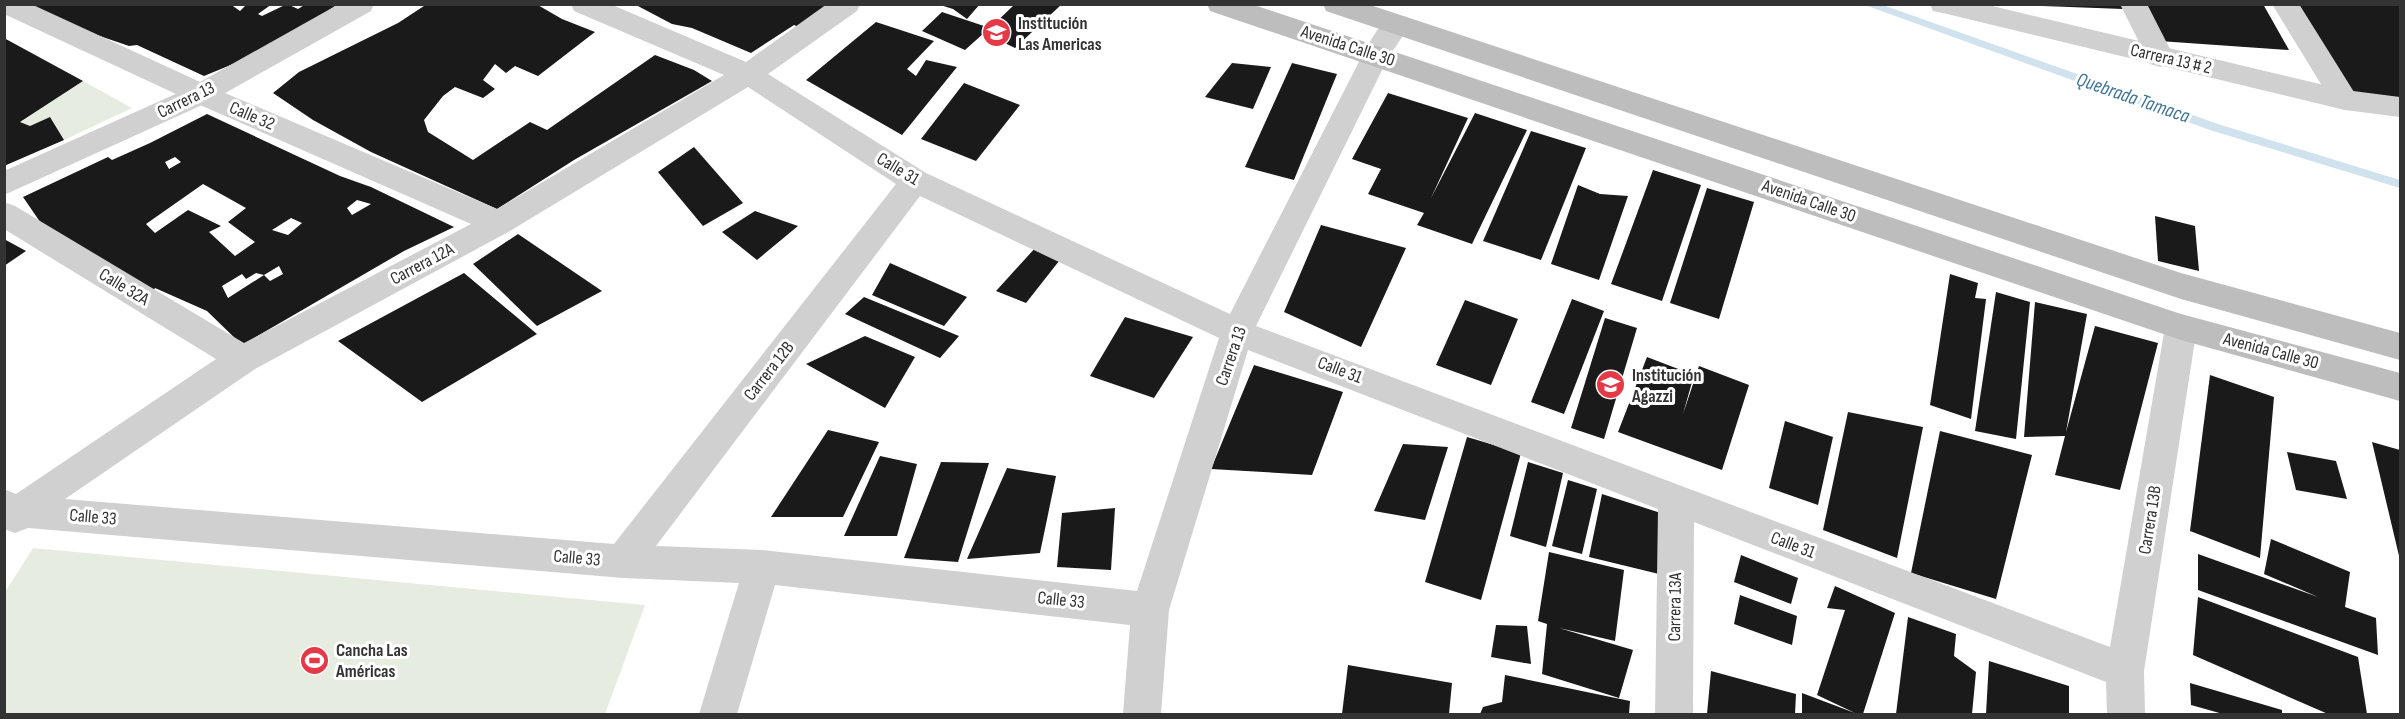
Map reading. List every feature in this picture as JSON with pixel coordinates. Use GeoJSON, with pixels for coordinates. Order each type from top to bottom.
{"type":"FeatureCollection","features":[{"type":"Feature","properties":{"kind":"main road","name":"Avenida Calle 30"},"geometry":{"type":"LineString","coordinates":[[1220,4],[2181,327],[2400,387]]}},
{"type":"Feature","properties":{"kind":"main road","name":"Avenida Calle 30"},"geometry":{"type":"LineString","coordinates":[[1336,4],[2181,286],[2400,346]]}},
{"type":"Feature","properties":{"kind":"street","name":"Calle 32"},"geometry":{"type":"LineString","coordinates":[[6,4],[201,94],[499,223]]}},
{"type":"Feature","properties":{"kind":"street","name":"Carrera 13"},"geometry":{"type":"LineString","coordinates":[[4,184],[201,94],[361,4]]}},
{"type":"Feature","properties":{"kind":"street","name":"Calle 31"},"geometry":{"type":"LineString","coordinates":[[584,4],[748,74],[915,181],[1237,332],[2125,671]]}},
{"type":"Feature","properties":{"kind":"street","name":"Carrera 12A"},"geometry":{"type":"LineString","coordinates":[[9,515],[243,359],[499,223],[748,74],[847,4]]}},
{"type":"Feature","properties":{"kind":"street"},"geometry":{"type":"LineString","coordinates":[[2133,4],[2160,57]]}},
{"type":"Feature","properties":{"kind":"street"},"geometry":{"type":"LineString","coordinates":[[2285,4],[2344,100]]}},
{"type":"Feature","properties":{"kind":"street","name":"Carrera 13 # 2"},"geometry":{"type":"LineString","coordinates":[[1960,7],[2344,100],[2400,107]]}},
{"type":"Feature","properties":{"kind":"street","name":"Carrera 13"},"geometry":{"type":"LineString","coordinates":[[1142,714],[1150,610],[1237,332],[1376,55],[1397,24]]}},
{"type":"Feature","properties":{"kind":"street","name":"Carrera 12B"},"geometry":{"type":"LineString","coordinates":[[623,561],[915,181]]}},
{"type":"Feature","properties":{"kind":"street","name":"Calle 32A"},"geometry":{"type":"LineString","coordinates":[[4,214],[243,359]]}},
{"type":"Feature","properties":{"kind":"street","name":"Carrera 13B"},"geometry":{"type":"LineString","coordinates":[[2126,714],[2125,671],[2181,327]]}},
{"type":"Feature","properties":{"kind":"street","name":"Carrera 13A"},"geometry":{"type":"LineString","coordinates":[[1674,714],[1676,500]]}},
{"type":"Feature","properties":{"kind":"street","name":"Calle 33"},"geometry":{"type":"LineString","coordinates":[[9,515],[623,561],[762,567],[1150,610]]}},
{"type":"Feature","properties":{"kind":"street"},"geometry":{"type":"LineString","coordinates":[[718,714],[762,567]]}},
{"type":"Feature","properties":{"kind":"shaded area"},"geometry":{"type":"Polygon","coordinates":[[[83,81],[132,108],[64,140],[50,117],[30,126],[21,122],[83,81]]]}},
{"type":"Feature","properties":{"kind":"shaded area","name":"Cancha Las Américas"},"geometry":{"type":"Polygon","coordinates":[[[33,548],[645,605],[605,714],[5,714],[5,592],[33,548]]]}},
{"type":"Feature","properties":{"kind":"building"},"geometry":{"type":"Polygon","coordinates":[[[23,4],[230,4],[240,11],[247,4],[272,4],[258,14],[262,16],[287,4],[298,9],[306,4],[338,4],[297,32],[270,43],[250,57],[204,76],[137,45],[129,46],[56,21],[23,4]]]}},
{"type":"Feature","properties":{"kind":"building"},"geometry":{"type":"Polygon","coordinates":[[[427,4],[536,4],[562,19],[595,32],[538,76],[515,66],[506,73],[495,64],[483,80],[495,89],[483,98],[455,87],[443,96],[424,120],[428,132],[473,160],[530,122],[547,130],[655,55],[694,70],[712,81],[574,160],[497,209],[371,152],[313,120],[273,93],[299,72],[398,23],[427,4]]]}},
{"type":"Feature","properties":{"kind":"building"},"geometry":{"type":"Polygon","coordinates":[[[834,4],[801,28],[794,25],[751,53],[692,28],[672,24],[636,5],[834,4]]]}},
{"type":"Feature","properties":{"kind":"building"},"geometry":{"type":"Polygon","coordinates":[[[937,4],[980,4],[967,19],[953,9],[937,4]]]}},
{"type":"Feature","properties":{"kind":"building"},"geometry":{"type":"Polygon","coordinates":[[[1015,4],[1062,4],[1015,48],[984,33],[965,50],[922,31],[942,12],[990,28],[1015,4]]]}},
{"type":"Feature","properties":{"kind":"building"},"geometry":{"type":"Polygon","coordinates":[[[2043,4],[2121,4],[2123,9],[2043,6],[2043,4]]]}},
{"type":"Feature","properties":{"kind":"building"},"geometry":{"type":"Polygon","coordinates":[[[2140,4],[2263,4],[2289,50],[2159,41],[2140,4]]]}},
{"type":"Feature","properties":{"kind":"building"},"geometry":{"type":"Polygon","coordinates":[[[2296,4],[2400,4],[2400,98],[2349,91],[2296,4]]]}},
{"type":"Feature","properties":{"kind":"building"},"geometry":{"type":"Polygon","coordinates":[[[876,22],[934,41],[907,69],[916,76],[926,60],[957,67],[902,135],[806,80],[876,22]]]}},
{"type":"Feature","properties":{"kind":"building"},"geometry":{"type":"Polygon","coordinates":[[[4,38],[83,81],[20,122],[30,126],[50,117],[64,140],[4,166],[4,38]]]}},
{"type":"Feature","properties":{"kind":"building"},"geometry":{"type":"Polygon","coordinates":[[[1232,63],[1271,67],[1253,109],[1205,97],[1232,63]]]}},
{"type":"Feature","properties":{"kind":"building"},"geometry":{"type":"Polygon","coordinates":[[[1292,63],[1337,74],[1294,180],[1245,167],[1292,63]]]}},
{"type":"Feature","properties":{"kind":"building"},"geometry":{"type":"Polygon","coordinates":[[[964,83],[1020,105],[976,161],[921,139],[964,83]]]}},
{"type":"Feature","properties":{"kind":"building"},"geometry":{"type":"Polygon","coordinates":[[[1388,93],[1468,118],[1431,198],[1475,113],[1527,130],[1472,244],[1417,225],[1424,213],[1368,194],[1381,169],[1352,159],[1388,93]]]}},
{"type":"Feature","properties":{"kind":"building"},"geometry":{"type":"Polygon","coordinates":[[[207,114],[340,176],[371,187],[454,227],[404,251],[242,345],[207,311],[155,288],[152,293],[47,232],[23,197],[108,157],[112,160],[207,114]],[[175,157],[165,162],[169,169],[181,162],[175,157]],[[203,184],[146,224],[155,233],[188,210],[221,226],[209,232],[235,256],[255,242],[228,222],[246,208],[203,184]],[[357,200],[347,208],[352,215],[371,204],[357,200]],[[291,218],[272,230],[288,235],[302,223],[291,218]],[[279,266],[264,275],[270,281],[283,274],[279,266]],[[256,273],[246,279],[242,274],[222,286],[228,298],[264,275],[256,273]]]}},
{"type":"Feature","properties":{"kind":"building"},"geometry":{"type":"Polygon","coordinates":[[[1531,131],[1586,148],[1541,260],[1483,241],[1531,131]]]}},
{"type":"Feature","properties":{"kind":"building"},"geometry":{"type":"Polygon","coordinates":[[[694,147],[743,203],[703,226],[658,172],[694,147]]]}},
{"type":"Feature","properties":{"kind":"building"},"geometry":{"type":"Polygon","coordinates":[[[1653,170],[1701,185],[1662,301],[1611,284],[1653,170]]]}},
{"type":"Feature","properties":{"kind":"building"},"geometry":{"type":"Polygon","coordinates":[[[1578,185],[1600,194],[1628,196],[1599,280],[1551,264],[1578,185]]]}},
{"type":"Feature","properties":{"kind":"building"},"geometry":{"type":"Polygon","coordinates":[[[1707,188],[1754,202],[1719,319],[1670,303],[1707,188]]]}},
{"type":"Feature","properties":{"kind":"building"},"geometry":{"type":"Polygon","coordinates":[[[755,211],[798,226],[757,260],[722,232],[755,211]]]}},
{"type":"Feature","properties":{"kind":"building"},"geometry":{"type":"Polygon","coordinates":[[[2155,216],[2195,226],[2199,271],[2158,261],[2155,216]]]}},
{"type":"Feature","properties":{"kind":"building"},"geometry":{"type":"Polygon","coordinates":[[[1321,225],[1406,248],[1361,347],[1284,312],[1321,225]]]}},
{"type":"Feature","properties":{"kind":"building"},"geometry":{"type":"Polygon","coordinates":[[[518,234],[602,291],[537,326],[473,264],[518,234]]]}},
{"type":"Feature","properties":{"kind":"building"},"geometry":{"type":"Polygon","coordinates":[[[4,239],[26,251],[4,266],[4,239]]]}},
{"type":"Feature","properties":{"kind":"building"},"geometry":{"type":"Polygon","coordinates":[[[1037,246],[1063,256],[1026,303],[996,291],[1037,246]]]}},
{"type":"Feature","properties":{"kind":"building"},"geometry":{"type":"Polygon","coordinates":[[[890,263],[967,297],[944,326],[872,295],[890,263]]]}},
{"type":"Feature","properties":{"kind":"building"},"geometry":{"type":"Polygon","coordinates":[[[464,273],[537,334],[422,402],[338,341],[464,273]]]}},
{"type":"Feature","properties":{"kind":"building"},"geometry":{"type":"Polygon","coordinates":[[[1950,274],[1978,283],[1975,298],[1986,299],[1971,419],[1930,405],[1950,274]]]}},
{"type":"Feature","properties":{"kind":"building"},"geometry":{"type":"Polygon","coordinates":[[[1996,292],[2030,302],[2016,439],[1975,431],[1996,292]]]}},
{"type":"Feature","properties":{"kind":"building"},"geometry":{"type":"Polygon","coordinates":[[[864,297],[959,336],[940,358],[845,314],[864,297]]]}},
{"type":"Feature","properties":{"kind":"building"},"geometry":{"type":"Polygon","coordinates":[[[1572,299],[1604,311],[1564,414],[1531,402],[1572,299]]]}},
{"type":"Feature","properties":{"kind":"building"},"geometry":{"type":"Polygon","coordinates":[[[1465,300],[1518,319],[1491,385],[1436,365],[1465,300]]]}},
{"type":"Feature","properties":{"kind":"building"},"geometry":{"type":"Polygon","coordinates":[[[2035,302],[2087,314],[2066,432],[2095,326],[2158,343],[2120,490],[2055,475],[2065,436],[2024,437],[2035,302]]]}},
{"type":"Feature","properties":{"kind":"building"},"geometry":{"type":"Polygon","coordinates":[[[1125,317],[1193,337],[1154,398],[1090,376],[1125,317]]]}},
{"type":"Feature","properties":{"kind":"building"},"geometry":{"type":"Polygon","coordinates":[[[1605,318],[1637,328],[1604,439],[1571,428],[1605,318]]]}},
{"type":"Feature","properties":{"kind":"building"},"geometry":{"type":"Polygon","coordinates":[[[865,336],[915,357],[885,408],[806,364],[865,336]]]}},
{"type":"Feature","properties":{"kind":"building"},"geometry":{"type":"Polygon","coordinates":[[[1647,357],[1694,375],[1683,414],[1699,366],[1749,385],[1722,470],[1618,432],[1647,357]]]}},
{"type":"Feature","properties":{"kind":"building"},"geometry":{"type":"Polygon","coordinates":[[[1254,365],[1343,392],[1312,475],[1211,469],[1254,365]]]}},
{"type":"Feature","properties":{"kind":"building"},"geometry":{"type":"Polygon","coordinates":[[[2210,375],[2274,397],[2260,558],[2190,531],[2210,375]]]}},
{"type":"Feature","properties":{"kind":"building"},"geometry":{"type":"Polygon","coordinates":[[[1848,412],[1923,427],[1897,558],[1823,530],[1848,412]]]}},
{"type":"Feature","properties":{"kind":"building"},"geometry":{"type":"Polygon","coordinates":[[[1785,421],[1833,437],[1818,505],[1769,488],[1785,421]]]}},
{"type":"Feature","properties":{"kind":"building"},"geometry":{"type":"Polygon","coordinates":[[[828,430],[879,442],[843,517],[771,517],[828,430]]]}},
{"type":"Feature","properties":{"kind":"building"},"geometry":{"type":"Polygon","coordinates":[[[1940,431],[2032,455],[1996,599],[1911,573],[1940,431]]]}},
{"type":"Feature","properties":{"kind":"building"},"geometry":{"type":"Polygon","coordinates":[[[1467,437],[1521,453],[1481,600],[1425,582],[1467,437]]]}},
{"type":"Feature","properties":{"kind":"building"},"geometry":{"type":"Polygon","coordinates":[[[2372,442],[2400,450],[2400,560],[2372,442]]]}},
{"type":"Feature","properties":{"kind":"building"},"geometry":{"type":"Polygon","coordinates":[[[1403,444],[1448,447],[1425,520],[1374,511],[1403,444]]]}},
{"type":"Feature","properties":{"kind":"building"},"geometry":{"type":"Polygon","coordinates":[[[2287,452],[2336,461],[2347,499],[2296,490],[2287,452]]]}},
{"type":"Feature","properties":{"kind":"building"},"geometry":{"type":"Polygon","coordinates":[[[880,456],[917,464],[897,536],[844,536],[880,456]]]}},
{"type":"Feature","properties":{"kind":"building"},"geometry":{"type":"Polygon","coordinates":[[[941,462],[989,463],[958,562],[904,558],[941,462]]]}},
{"type":"Feature","properties":{"kind":"building"},"geometry":{"type":"Polygon","coordinates":[[[1528,462],[1563,473],[1546,547],[1510,536],[1528,462]]]}},
{"type":"Feature","properties":{"kind":"building"},"geometry":{"type":"Polygon","coordinates":[[[1007,468],[1056,476],[1040,553],[967,559],[1007,468]]]}},
{"type":"Feature","properties":{"kind":"building"},"geometry":{"type":"Polygon","coordinates":[[[1568,480],[1597,489],[1582,554],[1552,546],[1568,480]]]}},
{"type":"Feature","properties":{"kind":"building"},"geometry":{"type":"Polygon","coordinates":[[[1602,494],[1670,516],[1659,574],[1589,557],[1602,494]]]}},
{"type":"Feature","properties":{"kind":"building"},"geometry":{"type":"Polygon","coordinates":[[[1115,508],[1111,570],[1057,567],[1062,513],[1115,508]]]}},
{"type":"Feature","properties":{"kind":"building"},"geometry":{"type":"Polygon","coordinates":[[[2271,539],[2350,572],[2345,607],[2376,618],[2378,655],[2198,590],[2198,554],[2318,597],[2264,574],[2271,539]]]}},
{"type":"Feature","properties":{"kind":"building"},"geometry":{"type":"Polygon","coordinates":[[[1549,552],[1624,570],[1615,641],[1559,628],[1633,650],[1619,698],[1542,674],[1547,624],[1538,621],[1549,552]]]}},
{"type":"Feature","properties":{"kind":"building"},"geometry":{"type":"Polygon","coordinates":[[[1741,555],[1798,578],[1791,604],[1734,582],[1741,555]]]}},
{"type":"Feature","properties":{"kind":"building"},"geometry":{"type":"Polygon","coordinates":[[[1835,586],[1895,613],[1863,714],[1802,714],[1802,693],[1855,713],[1817,695],[1845,610],[1827,608],[1835,586]]]}},
{"type":"Feature","properties":{"kind":"building"},"geometry":{"type":"Polygon","coordinates":[[[1740,595],[1797,616],[1792,645],[1734,624],[1740,595]]]}},
{"type":"Feature","properties":{"kind":"building"},"geometry":{"type":"Polygon","coordinates":[[[2198,597],[2358,657],[2367,714],[2328,714],[2193,655],[2198,597]]]}},
{"type":"Feature","properties":{"kind":"building"},"geometry":{"type":"Polygon","coordinates":[[[1908,617],[1956,634],[1954,656],[1976,672],[1972,714],[1896,714],[1908,617]]]}},
{"type":"Feature","properties":{"kind":"building"},"geometry":{"type":"Polygon","coordinates":[[[1496,625],[1527,626],[1531,664],[1491,657],[1496,625]]]}},
{"type":"Feature","properties":{"kind":"building"},"geometry":{"type":"Polygon","coordinates":[[[1989,661],[2069,686],[2069,714],[1986,714],[1989,661]]]}},
{"type":"Feature","properties":{"kind":"building"},"geometry":{"type":"Polygon","coordinates":[[[1348,665],[1452,683],[1449,714],[1342,714],[1348,665]]]}},
{"type":"Feature","properties":{"kind":"building"},"geometry":{"type":"Polygon","coordinates":[[[1711,671],[1796,694],[1795,714],[1707,714],[1711,671]]]}},
{"type":"Feature","properties":{"kind":"building"},"geometry":{"type":"Polygon","coordinates":[[[1505,675],[1630,701],[1629,714],[1480,714],[1483,707],[1502,702],[1505,675]]]}},
{"type":"Feature","properties":{"kind":"building"},"geometry":{"type":"Polygon","coordinates":[[[2190,683],[2282,710],[2282,714],[2223,714],[2191,705],[2190,683]]]}},
{"type":"Feature","properties":{"kind":"waterway","name":"Quebrada Tamaca"},"geometry":{"type":"LineString","coordinates":[[1867,4],[2214,127],[2400,184]]}},
{"type":"Feature","properties":{"kind":"place","name":"Institución Las Americas"},"geometry":{"type":"Point","coordinates":[997,33]}},
{"type":"Feature","properties":{"kind":"place","name":"Institución Agazzi"},"geometry":{"type":"Point","coordinates":[1611,385]}},
{"type":"Feature","properties":{"kind":"place","name":"Cancha Las Américas"},"geometry":{"type":"Point","coordinates":[315,660]}}]}
